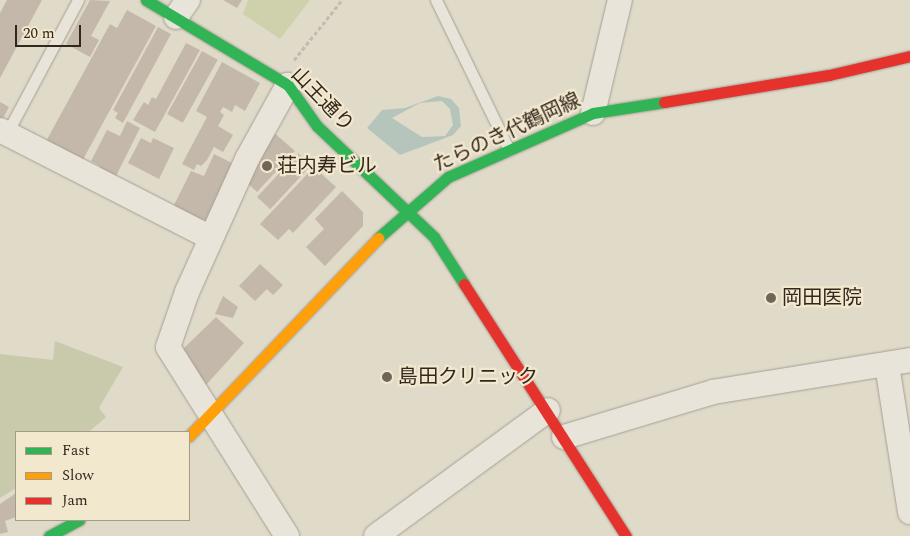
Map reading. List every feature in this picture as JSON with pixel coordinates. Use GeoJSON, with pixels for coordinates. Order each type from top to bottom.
{"type":"FeatureCollection","features":[{"type":"Feature","properties":{"kind":"main road","name":"山王通り"},"geometry":{"type":"LineString","coordinates":[[146,0],[182,8],[288,85],[317,126],[434,236],[548,410],[626,536]]}},
{"type":"Feature","properties":{"kind":"main road","name":"たらのき代鶴岡線"},"geometry":{"type":"LineString","coordinates":[[190,435],[408,210],[448,178],[593,113],[829,75],[910,56]]}},
{"type":"Feature","properties":{"kind":"main road"},"geometry":{"type":"LineString","coordinates":[[49,536],[77,521]]}},
{"type":"Feature","properties":{"kind":"street"},"geometry":{"type":"LineString","coordinates":[[593,113],[620,0]]}},
{"type":"Feature","properties":{"kind":"street"},"geometry":{"type":"LineString","coordinates":[[287,536],[168,347],[211,238],[247,159],[288,85]]}},
{"type":"Feature","properties":{"kind":"street"},"geometry":{"type":"LineString","coordinates":[[3,131],[211,238]]}},
{"type":"Feature","properties":{"kind":"street"},"geometry":{"type":"LineString","coordinates":[[564,437],[713,392],[910,360]]}},
{"type":"Feature","properties":{"kind":"street"},"geometry":{"type":"LineString","coordinates":[[887,364],[910,512]]}},
{"type":"Feature","properties":{"kind":"street"},"geometry":{"type":"LineString","coordinates":[[376,536],[548,410]]}},
{"type":"Feature","properties":{"kind":"lane"},"geometry":{"type":"LineString","coordinates":[[3,131],[78,0]]}},
{"type":"Feature","properties":{"kind":"lane"},"geometry":{"type":"LineString","coordinates":[[436,0],[509,150]]}},
{"type":"Feature","properties":{"kind":"path"},"geometry":{"type":"LineString","coordinates":[[295,58],[342,0]]}},
{"type":"Feature","properties":{"kind":"green space"},"geometry":{"type":"Polygon","coordinates":[[[248,0],[310,0],[280,39],[243,14],[248,0]]]}},
{"type":"Feature","properties":{"kind":"green space"},"geometry":{"type":"Polygon","coordinates":[[[55,341],[123,367],[99,408],[106,417],[90,431],[15,431],[15,489],[0,498],[0,354],[53,360],[55,341]]]}},
{"type":"Feature","properties":{"kind":"shaded area"},"geometry":{"type":"Polygon","coordinates":[[[438,96],[451,99],[459,108],[461,126],[453,135],[400,155],[367,128],[382,110],[405,108],[438,96]],[[442,101],[420,103],[392,118],[422,137],[445,136],[453,125],[450,109],[442,101]]]}},
{"type":"Feature","properties":{"kind":"building"},"geometry":{"type":"Polygon","coordinates":[[[7,0],[42,0],[0,78],[0,13],[7,0]]]}},
{"type":"Feature","properties":{"kind":"building"},"geometry":{"type":"Polygon","coordinates":[[[90,0],[110,1],[91,36],[99,40],[90,57],[66,44],[90,0]]]}},
{"type":"Feature","properties":{"kind":"building"},"geometry":{"type":"Polygon","coordinates":[[[223,0],[242,0],[237,8],[223,0]]]}},
{"type":"Feature","properties":{"kind":"building"},"geometry":{"type":"Polygon","coordinates":[[[127,10],[156,26],[80,165],[44,145],[110,24],[117,28],[127,10]]]}},
{"type":"Feature","properties":{"kind":"building"},"geometry":{"type":"Polygon","coordinates":[[[158,27],[171,34],[123,123],[115,118],[118,113],[113,110],[158,27]]]}},
{"type":"Feature","properties":{"kind":"building"},"geometry":{"type":"Polygon","coordinates":[[[186,43],[200,50],[155,132],[133,120],[144,102],[148,105],[152,97],[156,99],[186,43]]]}},
{"type":"Feature","properties":{"kind":"building"},"geometry":{"type":"Polygon","coordinates":[[[202,51],[218,60],[183,123],[167,114],[202,51]]]}},
{"type":"Feature","properties":{"kind":"building"},"geometry":{"type":"Polygon","coordinates":[[[222,62],[260,83],[245,111],[235,105],[232,112],[223,107],[220,112],[224,115],[218,126],[233,135],[223,152],[214,147],[207,160],[201,166],[197,164],[194,170],[182,164],[207,117],[196,111],[222,62]]]}},
{"type":"Feature","properties":{"kind":"building"},"geometry":{"type":"Polygon","coordinates":[[[0,102],[9,107],[1,122],[0,121],[0,102]]]}},
{"type":"Feature","properties":{"kind":"building"},"geometry":{"type":"Polygon","coordinates":[[[127,121],[140,128],[114,180],[97,171],[100,166],[91,161],[107,130],[120,136],[127,121]]]}},
{"type":"Feature","properties":{"kind":"building","name":"荘内寿ビル"},"geometry":{"type":"Polygon","coordinates":[[[272,131],[295,151],[257,192],[246,182],[272,131]]]}},
{"type":"Feature","properties":{"kind":"building"},"geometry":{"type":"Polygon","coordinates":[[[141,138],[151,143],[153,138],[174,148],[159,179],[128,163],[141,138]]]}},
{"type":"Feature","properties":{"kind":"building"},"geometry":{"type":"Polygon","coordinates":[[[298,153],[311,165],[270,209],[257,197],[298,153]]]}},
{"type":"Feature","properties":{"kind":"building"},"geometry":{"type":"Polygon","coordinates":[[[214,154],[238,166],[209,224],[173,207],[191,171],[204,176],[214,154]]]}},
{"type":"Feature","properties":{"kind":"building"},"geometry":{"type":"Polygon","coordinates":[[[314,167],[336,187],[293,233],[289,229],[278,240],[260,224],[314,167]]]}},
{"type":"Feature","properties":{"kind":"building"},"geometry":{"type":"Polygon","coordinates":[[[342,191],[363,212],[363,226],[325,266],[306,247],[324,229],[315,219],[342,191]]]}},
{"type":"Feature","properties":{"kind":"building"},"geometry":{"type":"Polygon","coordinates":[[[260,264],[283,285],[273,295],[267,289],[255,301],[239,286],[260,264]]]}},
{"type":"Feature","properties":{"kind":"building"},"geometry":{"type":"Polygon","coordinates":[[[223,296],[238,307],[233,318],[215,314],[223,296]]]}},
{"type":"Feature","properties":{"kind":"building"},"geometry":{"type":"Polygon","coordinates":[[[216,317],[244,343],[206,385],[182,350],[216,317]]]}},
{"type":"Feature","properties":{"kind":"building"},"geometry":{"type":"Polygon","coordinates":[[[15,494],[15,517],[5,521],[8,532],[0,534],[0,504],[15,494]]]}},
{"type":"Feature","properties":{"kind":"traffic: fast"},"geometry":{"type":"LineString","coordinates":[[146,0],[288,85],[317,126],[434,237],[464,284]]}},
{"type":"Feature","properties":{"kind":"traffic: fast"},"geometry":{"type":"LineString","coordinates":[[378,238],[448,177],[593,113],[664,102]]}},
{"type":"Feature","properties":{"kind":"traffic: fast"},"geometry":{"type":"LineString","coordinates":[[49,536],[77,521]]}},
{"type":"Feature","properties":{"kind":"traffic: slow"},"geometry":{"type":"LineString","coordinates":[[190,435],[378,238]]}},
{"type":"Feature","properties":{"kind":"traffic: jam"},"geometry":{"type":"LineString","coordinates":[[664,102],[829,75],[910,56]]}},
{"type":"Feature","properties":{"kind":"traffic: jam"},"geometry":{"type":"LineString","coordinates":[[464,284],[626,536]]}},
{"type":"Feature","properties":{"kind":"place","name":"荘内寿ビル"},"geometry":{"type":"Point","coordinates":[267,166]}},
{"type":"Feature","properties":{"kind":"place","name":"岡田医院"},"geometry":{"type":"Point","coordinates":[771,298]}},
{"type":"Feature","properties":{"kind":"place","name":"島田クリニック"},"geometry":{"type":"Point","coordinates":[387,377]}}]}
